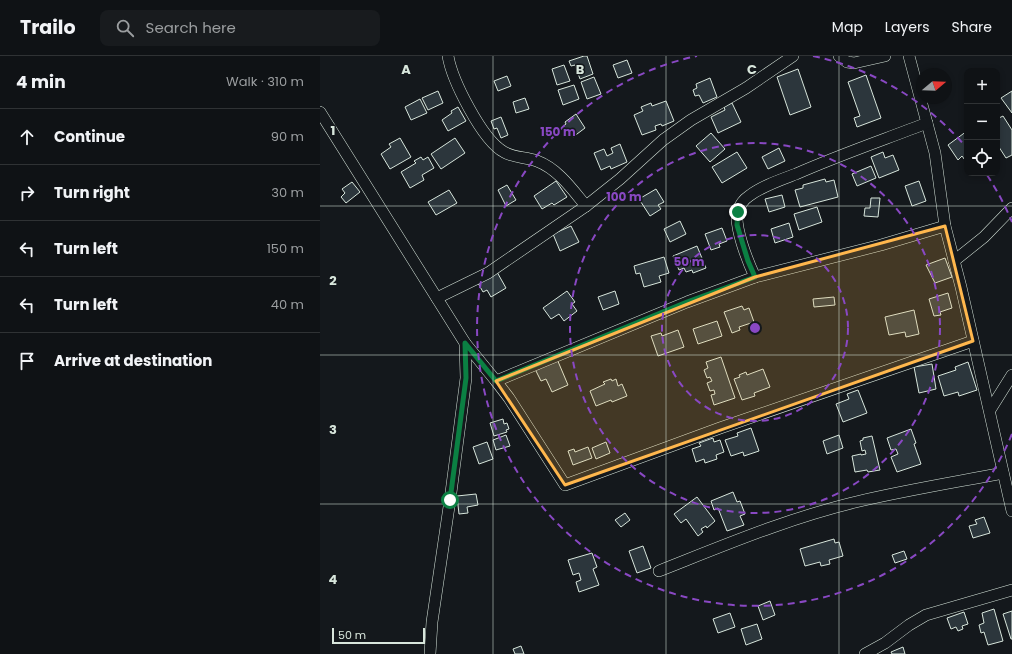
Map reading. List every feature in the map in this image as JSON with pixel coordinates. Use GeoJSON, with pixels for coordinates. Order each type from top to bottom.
{"type":"FeatureCollection","features":[{"type":"Feature","properties":{"kind":"street"},"geometry":{"type":"LineString","coordinates":[[448,56],[449,64],[457,83],[476,121],[497,147],[512,156],[537,161],[555,172],[568,184],[586,206]]}},
{"type":"Feature","properties":{"kind":"street"},"geometry":{"type":"LineString","coordinates":[[436,298],[488,273],[586,206],[620,179],[662,140],[691,120],[746,88],[793,56]]}},
{"type":"Feature","properties":{"kind":"street"},"geometry":{"type":"LineString","coordinates":[[839,56],[847,62],[854,64],[885,56]]}},
{"type":"Feature","properties":{"kind":"street"},"geometry":{"type":"LineString","coordinates":[[909,56],[935,153],[945,226],[990,410],[1012,511]]}},
{"type":"Feature","properties":{"kind":"street"},"geometry":{"type":"LineString","coordinates":[[320,112],[465,343],[509,398],[564,486],[720,428],[973,341]]}},
{"type":"Feature","properties":{"kind":"street"},"geometry":{"type":"LineString","coordinates":[[755,277],[748,261],[737,225],[738,212],[742,201],[750,195],[770,185],[836,156],[927,124]]}},
{"type":"Feature","properties":{"kind":"street"},"geometry":{"type":"LineString","coordinates":[[954,261],[984,237],[1012,208]]}},
{"type":"Feature","properties":{"kind":"street"},"geometry":{"type":"LineString","coordinates":[[496,381],[687,302],[755,277],[881,245],[945,226]]}},
{"type":"Feature","properties":{"kind":"street"},"geometry":{"type":"LineString","coordinates":[[430,654],[432,622],[466,378],[465,343]]}},
{"type":"Feature","properties":{"kind":"street"},"geometry":{"type":"LineString","coordinates":[[990,410],[1012,375]]}},
{"type":"Feature","properties":{"kind":"street"},"geometry":{"type":"LineString","coordinates":[[659,571],[713,549],[808,515],[860,501],[1003,473]]}},
{"type":"Feature","properties":{"kind":"street"},"geometry":{"type":"LineString","coordinates":[[865,654],[885,643],[909,624],[926,615],[1012,590]]}},
{"type":"Feature","properties":{"kind":"highlighted area"},"geometry":{"type":"Polygon","coordinates":[[[945,226],[973,341],[565,485],[496,381],[755,277],[945,226]]]}},
{"type":"Feature","properties":{"kind":"building"},"geometry":{"type":"Polygon","coordinates":[[[587,56],[593,74],[580,79],[575,65],[571,66],[569,61],[587,56]]]}},
{"type":"Feature","properties":{"kind":"building"},"geometry":{"type":"Polygon","coordinates":[[[627,60],[632,73],[618,78],[613,65],[627,60]]]}},
{"type":"Feature","properties":{"kind":"building"},"geometry":{"type":"Polygon","coordinates":[[[564,65],[570,81],[557,85],[552,69],[564,65]]]}},
{"type":"Feature","properties":{"kind":"building"},"geometry":{"type":"Polygon","coordinates":[[[798,69],[811,107],[790,115],[777,77],[798,69]]]}},
{"type":"Feature","properties":{"kind":"building"},"geometry":{"type":"Polygon","coordinates":[[[866,75],[881,118],[857,127],[854,118],[860,116],[848,82],[866,75]]]}},
{"type":"Feature","properties":{"kind":"building"},"geometry":{"type":"Polygon","coordinates":[[[507,76],[511,86],[498,91],[494,81],[507,76]]]}},
{"type":"Feature","properties":{"kind":"building"},"geometry":{"type":"Polygon","coordinates":[[[594,77],[601,94],[587,99],[581,82],[594,77]]]}},
{"type":"Feature","properties":{"kind":"building"},"geometry":{"type":"Polygon","coordinates":[[[710,78],[717,97],[703,103],[699,95],[695,96],[693,90],[697,88],[696,84],[710,78]]]}},
{"type":"Feature","properties":{"kind":"building"},"geometry":{"type":"Polygon","coordinates":[[[574,85],[579,99],[563,105],[558,90],[574,85]]]}},
{"type":"Feature","properties":{"kind":"building"},"geometry":{"type":"Polygon","coordinates":[[[438,91],[443,103],[428,110],[422,98],[438,91]]]}},
{"type":"Feature","properties":{"kind":"building"},"geometry":{"type":"Polygon","coordinates":[[[1012,91],[1012,113],[1001,98],[1012,91]]]}},
{"type":"Feature","properties":{"kind":"building"},"geometry":{"type":"Polygon","coordinates":[[[525,98],[529,109],[516,113],[513,102],[525,98]]]}},
{"type":"Feature","properties":{"kind":"building"},"geometry":{"type":"Polygon","coordinates":[[[420,99],[427,113],[411,120],[405,107],[420,99]]]}},
{"type":"Feature","properties":{"kind":"building"},"geometry":{"type":"Polygon","coordinates":[[[666,101],[674,121],[662,126],[661,124],[655,126],[656,130],[642,135],[634,115],[643,111],[641,107],[651,103],[652,106],[666,101]]]}},
{"type":"Feature","properties":{"kind":"building"},"geometry":{"type":"Polygon","coordinates":[[[732,103],[741,122],[718,133],[711,117],[725,110],[724,107],[732,103]]]}},
{"type":"Feature","properties":{"kind":"building"},"geometry":{"type":"Polygon","coordinates":[[[458,107],[466,121],[448,131],[442,120],[452,113],[451,111],[458,107]]]}},
{"type":"Feature","properties":{"kind":"building"},"geometry":{"type":"Polygon","coordinates":[[[576,114],[585,128],[573,137],[569,130],[565,132],[562,127],[566,124],[565,122],[576,114]]]}},
{"type":"Feature","properties":{"kind":"building"},"geometry":{"type":"Polygon","coordinates":[[[1003,116],[1012,130],[1012,155],[1006,158],[1000,149],[1000,118],[1003,116]]]}},
{"type":"Feature","properties":{"kind":"building"},"geometry":{"type":"Polygon","coordinates":[[[501,117],[508,135],[501,138],[497,128],[494,129],[491,121],[501,117]]]}},
{"type":"Feature","properties":{"kind":"building"},"geometry":{"type":"Polygon","coordinates":[[[711,133],[725,149],[710,162],[696,146],[711,133]]]}},
{"type":"Feature","properties":{"kind":"building"},"geometry":{"type":"Polygon","coordinates":[[[964,133],[964,159],[962,156],[958,160],[948,145],[964,133]]]}},
{"type":"Feature","properties":{"kind":"building"},"geometry":{"type":"Polygon","coordinates":[[[400,138],[411,157],[390,169],[381,154],[391,147],[389,144],[400,138]]]}},
{"type":"Feature","properties":{"kind":"building"},"geometry":{"type":"Polygon","coordinates":[[[455,138],[465,153],[441,169],[431,154],[455,138]]]}},
{"type":"Feature","properties":{"kind":"building"},"geometry":{"type":"Polygon","coordinates":[[[620,144],[627,162],[611,169],[610,166],[601,170],[594,153],[604,149],[607,156],[613,153],[611,148],[620,144]]]}},
{"type":"Feature","properties":{"kind":"building"},"geometry":{"type":"Polygon","coordinates":[[[779,148],[785,161],[768,169],[762,157],[779,148]]]}},
{"type":"Feature","properties":{"kind":"building"},"geometry":{"type":"Polygon","coordinates":[[[737,152],[747,168],[722,183],[712,167],[737,152]]]}},
{"type":"Feature","properties":{"kind":"building"},"geometry":{"type":"Polygon","coordinates":[[[883,152],[885,158],[893,155],[899,170],[879,178],[871,157],[883,152]]]}},
{"type":"Feature","properties":{"kind":"building"},"geometry":{"type":"Polygon","coordinates":[[[421,157],[423,160],[428,157],[434,168],[422,175],[424,180],[410,188],[401,172],[416,163],[414,161],[421,157]]]}},
{"type":"Feature","properties":{"kind":"building"},"geometry":{"type":"Polygon","coordinates":[[[871,166],[876,178],[857,186],[852,174],[871,166]]]}},
{"type":"Feature","properties":{"kind":"building"},"geometry":{"type":"Polygon","coordinates":[[[825,179],[826,182],[834,180],[838,197],[800,207],[795,190],[803,188],[803,185],[825,179]]]}},
{"type":"Feature","properties":{"kind":"building"},"geometry":{"type":"Polygon","coordinates":[[[556,181],[567,197],[554,205],[552,203],[542,209],[534,196],[556,181]]]}},
{"type":"Feature","properties":{"kind":"building"},"geometry":{"type":"Polygon","coordinates":[[[919,181],[926,201],[912,206],[905,186],[919,181]]]}},
{"type":"Feature","properties":{"kind":"building"},"geometry":{"type":"Polygon","coordinates":[[[352,182],[360,192],[346,203],[341,197],[345,193],[342,189],[352,182]]]}},
{"type":"Feature","properties":{"kind":"building"},"geometry":{"type":"Polygon","coordinates":[[[507,185],[516,200],[506,206],[498,190],[507,185]]]}},
{"type":"Feature","properties":{"kind":"building"},"geometry":{"type":"Polygon","coordinates":[[[656,189],[664,202],[658,205],[661,209],[650,216],[639,199],[656,189]]]}},
{"type":"Feature","properties":{"kind":"building"},"geometry":{"type":"Polygon","coordinates":[[[449,190],[457,203],[436,215],[428,202],[449,190]]]}},
{"type":"Feature","properties":{"kind":"building"},"geometry":{"type":"Polygon","coordinates":[[[782,195],[785,207],[769,212],[765,199],[782,195]]]}},
{"type":"Feature","properties":{"kind":"building"},"geometry":{"type":"Polygon","coordinates":[[[871,198],[880,198],[878,217],[864,216],[865,208],[870,208],[871,198]]]}},
{"type":"Feature","properties":{"kind":"building"},"geometry":{"type":"Polygon","coordinates":[[[817,207],[822,222],[799,230],[794,214],[817,207]]]}},
{"type":"Feature","properties":{"kind":"building"},"geometry":{"type":"Polygon","coordinates":[[[680,221],[686,234],[670,242],[664,229],[680,221]]]}},
{"type":"Feature","properties":{"kind":"building"},"geometry":{"type":"Polygon","coordinates":[[[789,223],[793,237],[775,243],[771,229],[789,223]]]}},
{"type":"Feature","properties":{"kind":"building"},"geometry":{"type":"Polygon","coordinates":[[[571,226],[579,242],[560,251],[553,234],[571,226]]]}},
{"type":"Feature","properties":{"kind":"building"},"geometry":{"type":"Polygon","coordinates":[[[722,228],[727,241],[719,244],[720,247],[711,250],[705,234],[722,228]]]}},
{"type":"Feature","properties":{"kind":"building"},"geometry":{"type":"Polygon","coordinates":[[[697,246],[706,268],[693,273],[692,270],[686,272],[684,268],[679,270],[673,256],[697,246]]]}},
{"type":"Feature","properties":{"kind":"building"},"geometry":{"type":"Polygon","coordinates":[[[664,257],[669,273],[659,276],[661,282],[644,287],[640,273],[636,274],[634,266],[664,257]]]}},
{"type":"Feature","properties":{"kind":"building"},"geometry":{"type":"Polygon","coordinates":[[[945,258],[952,277],[935,283],[926,265],[945,258]]]}},
{"type":"Feature","properties":{"kind":"building"},"geometry":{"type":"Polygon","coordinates":[[[497,272],[506,288],[491,297],[487,290],[483,292],[478,283],[497,272]]]}},
{"type":"Feature","properties":{"kind":"building"},"geometry":{"type":"Polygon","coordinates":[[[567,291],[575,302],[572,304],[577,311],[564,321],[559,314],[551,319],[543,308],[567,291]]]}},
{"type":"Feature","properties":{"kind":"building"},"geometry":{"type":"Polygon","coordinates":[[[615,291],[619,304],[603,310],[598,297],[615,291]]]}},
{"type":"Feature","properties":{"kind":"building"},"geometry":{"type":"Polygon","coordinates":[[[948,293],[952,308],[940,312],[941,315],[934,316],[929,299],[948,293]]]}},
{"type":"Feature","properties":{"kind":"building"},"geometry":{"type":"Polygon","coordinates":[[[834,297],[835,305],[814,307],[813,299],[834,297]]]}},
{"type":"Feature","properties":{"kind":"building"},"geometry":{"type":"Polygon","coordinates":[[[742,306],[744,310],[749,308],[754,322],[739,327],[740,330],[732,333],[724,312],[742,306]]]}},
{"type":"Feature","properties":{"kind":"building"},"geometry":{"type":"Polygon","coordinates":[[[914,310],[919,334],[906,337],[905,332],[889,335],[885,317],[914,310]]]}},
{"type":"Feature","properties":{"kind":"building"},"geometry":{"type":"Polygon","coordinates":[[[717,321],[722,336],[698,344],[693,329],[717,321]]]}},
{"type":"Feature","properties":{"kind":"building"},"geometry":{"type":"Polygon","coordinates":[[[678,330],[684,347],[658,356],[651,336],[661,333],[662,336],[678,330]]]}},
{"type":"Feature","properties":{"kind":"building"},"geometry":{"type":"Polygon","coordinates":[[[721,357],[735,398],[714,405],[711,395],[715,394],[714,390],[710,391],[707,383],[712,381],[710,377],[707,378],[704,370],[708,368],[706,362],[721,357]]]}},
{"type":"Feature","properties":{"kind":"building"},"geometry":{"type":"Polygon","coordinates":[[[557,359],[568,385],[552,392],[546,379],[541,381],[535,369],[557,359]]]}},
{"type":"Feature","properties":{"kind":"building"},"geometry":{"type":"Polygon","coordinates":[[[968,362],[977,390],[959,396],[958,392],[944,396],[938,376],[956,370],[955,367],[968,362]]]}},
{"type":"Feature","properties":{"kind":"building"},"geometry":{"type":"Polygon","coordinates":[[[932,364],[936,389],[919,393],[914,367],[932,364]]]}},
{"type":"Feature","properties":{"kind":"building"},"geometry":{"type":"Polygon","coordinates":[[[763,369],[770,387],[754,393],[755,396],[742,400],[734,379],[740,377],[739,375],[746,372],[747,375],[763,369]]]}},
{"type":"Feature","properties":{"kind":"building"},"geometry":{"type":"Polygon","coordinates":[[[611,379],[612,381],[616,379],[618,386],[622,384],[627,396],[596,406],[590,391],[605,384],[603,382],[611,379]]]}},
{"type":"Feature","properties":{"kind":"building"},"geometry":{"type":"Polygon","coordinates":[[[858,390],[867,413],[843,422],[836,404],[849,399],[847,394],[858,390]]]}},
{"type":"Feature","properties":{"kind":"building"},"geometry":{"type":"Polygon","coordinates":[[[503,419],[504,424],[507,423],[509,429],[506,430],[507,432],[494,436],[490,423],[503,419]]]}},
{"type":"Feature","properties":{"kind":"building"},"geometry":{"type":"Polygon","coordinates":[[[751,428],[759,451],[744,456],[743,452],[731,456],[725,440],[738,436],[737,433],[751,428]]]}},
{"type":"Feature","properties":{"kind":"building"},"geometry":{"type":"Polygon","coordinates":[[[911,429],[916,443],[914,444],[921,464],[897,472],[891,457],[898,454],[896,449],[891,450],[887,438],[911,429]]]}},
{"type":"Feature","properties":{"kind":"building"},"geometry":{"type":"Polygon","coordinates":[[[506,435],[510,446],[496,450],[493,440],[506,435]]]}},
{"type":"Feature","properties":{"kind":"building"},"geometry":{"type":"Polygon","coordinates":[[[839,435],[843,448],[827,454],[823,441],[839,435]]]}},
{"type":"Feature","properties":{"kind":"building"},"geometry":{"type":"Polygon","coordinates":[[[872,436],[880,470],[855,472],[852,456],[866,454],[865,450],[862,451],[860,441],[863,440],[863,438],[872,436]]]}},
{"type":"Feature","properties":{"kind":"building"},"geometry":{"type":"Polygon","coordinates":[[[713,438],[714,442],[720,440],[724,452],[716,455],[717,459],[705,463],[704,459],[696,462],[692,449],[701,446],[699,443],[713,438]]]}},
{"type":"Feature","properties":{"kind":"building"},"geometry":{"type":"Polygon","coordinates":[[[487,442],[493,459],[479,464],[473,447],[487,442]]]}},
{"type":"Feature","properties":{"kind":"building"},"geometry":{"type":"Polygon","coordinates":[[[606,442],[610,453],[596,459],[592,448],[606,442]]]}},
{"type":"Feature","properties":{"kind":"building"},"geometry":{"type":"Polygon","coordinates":[[[588,447],[592,458],[573,465],[568,451],[574,449],[575,452],[588,447]]]}},
{"type":"Feature","properties":{"kind":"building"},"geometry":{"type":"Polygon","coordinates":[[[733,492],[737,502],[740,501],[745,514],[740,516],[744,525],[727,531],[718,508],[714,510],[711,501],[733,492]]]}},
{"type":"Feature","properties":{"kind":"building"},"geometry":{"type":"Polygon","coordinates":[[[476,494],[478,505],[467,507],[468,513],[459,514],[457,496],[476,494]]]}},
{"type":"Feature","properties":{"kind":"building"},"geometry":{"type":"Polygon","coordinates":[[[697,497],[715,521],[707,528],[706,526],[701,529],[703,532],[698,536],[686,519],[681,523],[674,514],[697,497]]]}},
{"type":"Feature","properties":{"kind":"building"},"geometry":{"type":"Polygon","coordinates":[[[625,513],[630,520],[621,527],[615,520],[625,513]]]}},
{"type":"Feature","properties":{"kind":"building"},"geometry":{"type":"Polygon","coordinates":[[[984,517],[990,533],[973,538],[969,526],[977,524],[975,520],[984,517]]]}},
{"type":"Feature","properties":{"kind":"building"},"geometry":{"type":"Polygon","coordinates":[[[834,539],[835,543],[839,542],[843,556],[829,560],[830,564],[821,566],[820,562],[805,566],[800,549],[834,539]]]}},
{"type":"Feature","properties":{"kind":"building"},"geometry":{"type":"Polygon","coordinates":[[[643,546],[651,568],[637,573],[629,551],[643,546]]]}},
{"type":"Feature","properties":{"kind":"building"},"geometry":{"type":"Polygon","coordinates":[[[904,551],[907,559],[895,563],[892,555],[904,551]]]}},
{"type":"Feature","properties":{"kind":"building"},"geometry":{"type":"Polygon","coordinates":[[[592,553],[597,567],[593,569],[599,585],[579,592],[576,582],[581,580],[579,573],[573,575],[568,560],[592,553]]]}},
{"type":"Feature","properties":{"kind":"building"},"geometry":{"type":"Polygon","coordinates":[[[770,601],[775,615],[763,620],[758,606],[770,601]]]}},
{"type":"Feature","properties":{"kind":"building"},"geometry":{"type":"Polygon","coordinates":[[[994,609],[1003,641],[988,645],[984,632],[981,633],[979,625],[984,623],[982,613],[994,609]]]}},
{"type":"Feature","properties":{"kind":"building"},"geometry":{"type":"Polygon","coordinates":[[[1012,611],[1012,639],[1011,639],[1003,614],[1012,611]]]}},
{"type":"Feature","properties":{"kind":"building"},"geometry":{"type":"Polygon","coordinates":[[[964,612],[968,624],[962,626],[963,629],[958,631],[956,627],[951,629],[947,618],[964,612]]]}},
{"type":"Feature","properties":{"kind":"building"},"geometry":{"type":"Polygon","coordinates":[[[730,613],[735,627],[718,633],[713,619],[730,613]]]}},
{"type":"Feature","properties":{"kind":"building"},"geometry":{"type":"Polygon","coordinates":[[[757,624],[762,639],[746,645],[741,629],[757,624]]]}},
{"type":"Feature","properties":{"kind":"building"},"geometry":{"type":"Polygon","coordinates":[[[521,646],[524,654],[515,654],[513,649],[521,646]]]}},
{"type":"Feature","properties":{"kind":"building"},"geometry":{"type":"Polygon","coordinates":[[[903,647],[905,654],[892,654],[891,652],[903,647]]]}},
{"type":"Feature","properties":{"kind":"route"},"geometry":{"type":"LineString","coordinates":[[450,500],[466,378],[465,343],[496,381],[529,366],[687,302],[755,277],[748,261],[737,225],[738,212]]}}]}
